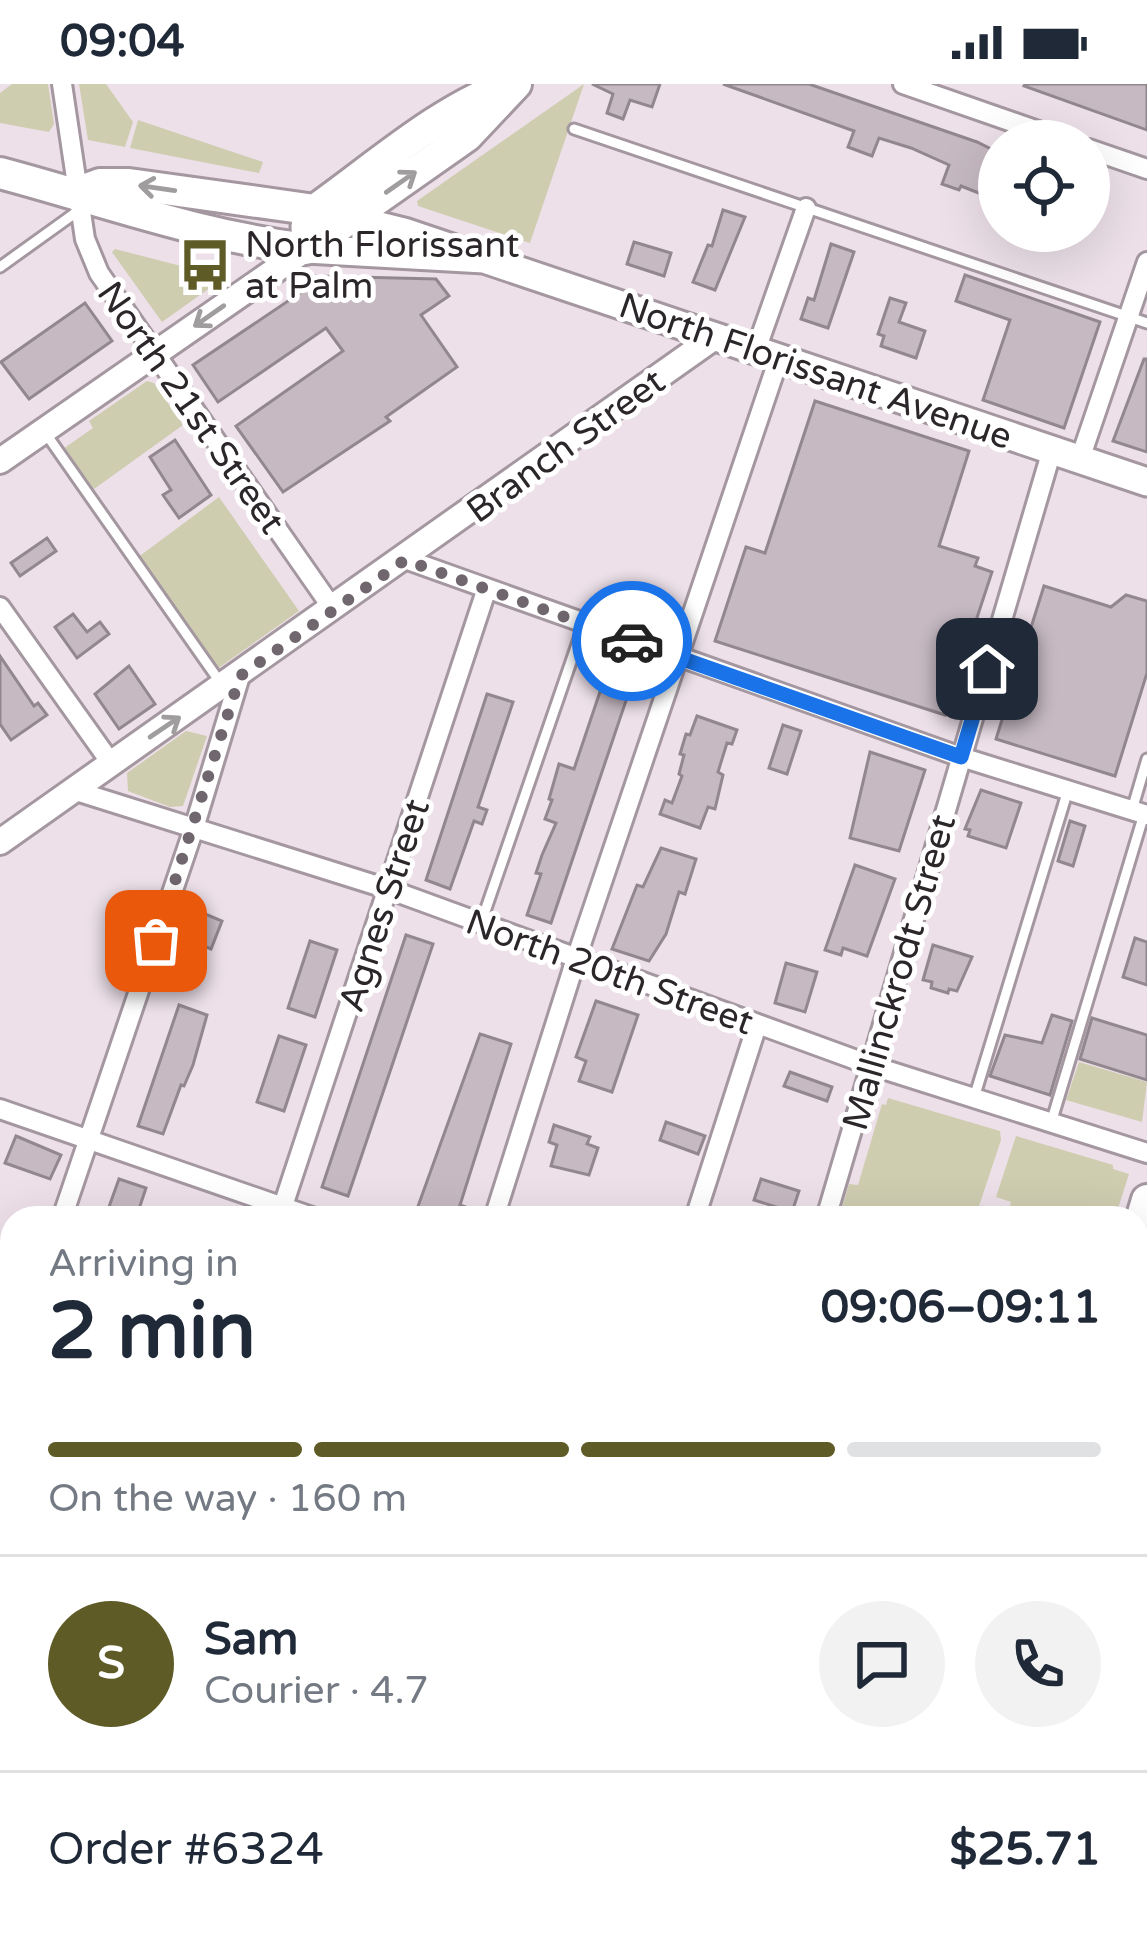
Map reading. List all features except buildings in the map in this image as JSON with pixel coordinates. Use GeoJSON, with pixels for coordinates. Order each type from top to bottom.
{"type":"FeatureCollection","features":[{"type":"Feature","properties":{"kind":"main road"},"geometry":{"type":"LineString","coordinates":[[306,250],[304,226],[315,210],[452,114],[487,93],[514,84]]}},
{"type":"Feature","properties":{"kind":"main road"},"geometry":{"type":"LineString","coordinates":[[306,250],[467,136],[514,84]]}},
{"type":"Feature","properties":{"kind":"main road","name":"North Florissant Avenue"},"geometry":{"type":"LineString","coordinates":[[0,173],[79,201],[306,250],[484,259]]}},
{"type":"Feature","properties":{"kind":"main road","name":"North Florissant Avenue"},"geometry":{"type":"LineString","coordinates":[[79,201],[100,184],[129,184],[351,218],[1147,482]]}},
{"type":"Feature","properties":{"kind":"street","name":"North 21st Street"},"geometry":{"type":"LineString","coordinates":[[62,84],[85,239],[99,274],[333,609]]}},
{"type":"Feature","properties":{"kind":"street"},"geometry":{"type":"LineString","coordinates":[[903,84],[1007,120]]}},
{"type":"Feature","properties":{"kind":"street"},"geometry":{"type":"LineString","coordinates":[[1110,156],[1147,169]]}},
{"type":"Feature","properties":{"kind":"street"},"geometry":{"type":"LineString","coordinates":[[498,1206],[576,959],[681,657],[806,208]]}},
{"type":"Feature","properties":{"kind":"street"},"geometry":{"type":"LineString","coordinates":[[0,461],[306,250]]}},
{"type":"Feature","properties":{"kind":"street","name":"Mallinckrodt Street"},"geometry":{"type":"LineString","coordinates":[[829,1206],[961,757],[1066,454],[1138,320],[1147,262]]}},
{"type":"Feature","properties":{"kind":"street","name":"Branch Street"},"geometry":{"type":"LineString","coordinates":[[0,842],[716,337]]}},
{"type":"Feature","properties":{"kind":"street"},"geometry":{"type":"LineString","coordinates":[[405,560],[961,757],[1141,813]]}},
{"type":"Feature","properties":{"kind":"street","name":"Agnes Street"},"geometry":{"type":"LineString","coordinates":[[283,1206],[486,591]]}},
{"type":"Feature","properties":{"kind":"street"},"geometry":{"type":"LineString","coordinates":[[0,607],[111,763]]}},
{"type":"Feature","properties":{"kind":"street"},"geometry":{"type":"LineString","coordinates":[[66,1206],[194,828],[232,682]]}},
{"type":"Feature","properties":{"kind":"street","name":"North 20th Street"},"geometry":{"type":"LineString","coordinates":[[74,790],[388,889],[870,1065],[1147,1153]]}},
{"type":"Feature","properties":{"kind":"street"},"geometry":{"type":"LineString","coordinates":[[699,1206],[757,1025]]}},
{"type":"Feature","properties":{"kind":"street"},"geometry":{"type":"LineString","coordinates":[[0,1108],[265,1206]]}},
{"type":"Feature","properties":{"kind":"lane"},"geometry":{"type":"LineString","coordinates":[[574,129],[1138,320]]}},
{"type":"Feature","properties":{"kind":"lane"},"geometry":{"type":"LineString","coordinates":[[0,267],[79,201]]}},
{"type":"Feature","properties":{"kind":"lane"},"geometry":{"type":"LineString","coordinates":[[44,431],[232,682]]}},
{"type":"Feature","properties":{"kind":"lane"},"geometry":{"type":"LineString","coordinates":[[481,923],[584,624]]}},
{"type":"Feature","properties":{"kind":"lane"},"geometry":{"type":"LineString","coordinates":[[1051,1123],[1141,813],[1147,759]]}},
{"type":"Feature","properties":{"kind":"lane"},"geometry":{"type":"LineString","coordinates":[[974,1098],[1068,790]]}},
{"type":"Feature","properties":{"kind":"green space"},"geometry":{"type":"Polygon","coordinates":[[[12,84],[48,84],[54,124],[49,132],[0,123],[0,93],[12,84]]]}},
{"type":"Feature","properties":{"kind":"green space"},"geometry":{"type":"Polygon","coordinates":[[[79,84],[106,84],[133,122],[125,147],[88,140],[79,84]]]}},
{"type":"Feature","properties":{"kind":"green space"},"geometry":{"type":"Polygon","coordinates":[[[584,84],[530,243],[418,206],[417,201],[584,84]]]}},
{"type":"Feature","properties":{"kind":"green space"},"geometry":{"type":"Polygon","coordinates":[[[138,120],[263,162],[259,173],[130,148],[138,120]]]}},
{"type":"Feature","properties":{"kind":"green space"},"geometry":{"type":"Polygon","coordinates":[[[115,249],[221,280],[162,322],[112,252],[115,249]]]}},
{"type":"Feature","properties":{"kind":"green space"},"geometry":{"type":"Polygon","coordinates":[[[147,381],[154,383],[183,425],[94,489],[63,449],[93,428],[89,421],[147,381]]]}},
{"type":"Feature","properties":{"kind":"green space"},"geometry":{"type":"Polygon","coordinates":[[[219,497],[299,611],[217,669],[137,558],[219,497]]]}},
{"type":"Feature","properties":{"kind":"green space"},"geometry":{"type":"Polygon","coordinates":[[[186,731],[207,736],[183,806],[170,807],[128,791],[127,773],[186,731]]]}},
{"type":"Feature","properties":{"kind":"green space"},"geometry":{"type":"Polygon","coordinates":[[[1079,1062],[1147,1082],[1142,1122],[1066,1100],[1079,1062]]]}},
{"type":"Feature","properties":{"kind":"green space"},"geometry":{"type":"Polygon","coordinates":[[[888,1098],[1000,1131],[979,1206],[843,1206],[849,1184],[858,1185],[882,1104],[888,1098]]]}},
{"type":"Feature","properties":{"kind":"green space"},"geometry":{"type":"Polygon","coordinates":[[[1016,1136],[1129,1174],[1119,1206],[1010,1206],[1011,1202],[996,1197],[1016,1136]]]}},
{"type":"Feature","properties":{"kind":"way so far"},"geometry":{"type":"LineString","coordinates":[[156,941],[240,676],[405,560],[632,641]]}},
{"type":"Feature","properties":{"kind":"place","name":"North Florissant at Palm"},"geometry":{"type":"Point","coordinates":[205,265]}},
{"type":"Feature","properties":{"kind":"route"},"geometry":{"type":"LineString","coordinates":[[632,641],[961,757],[987,669]]}}]}
